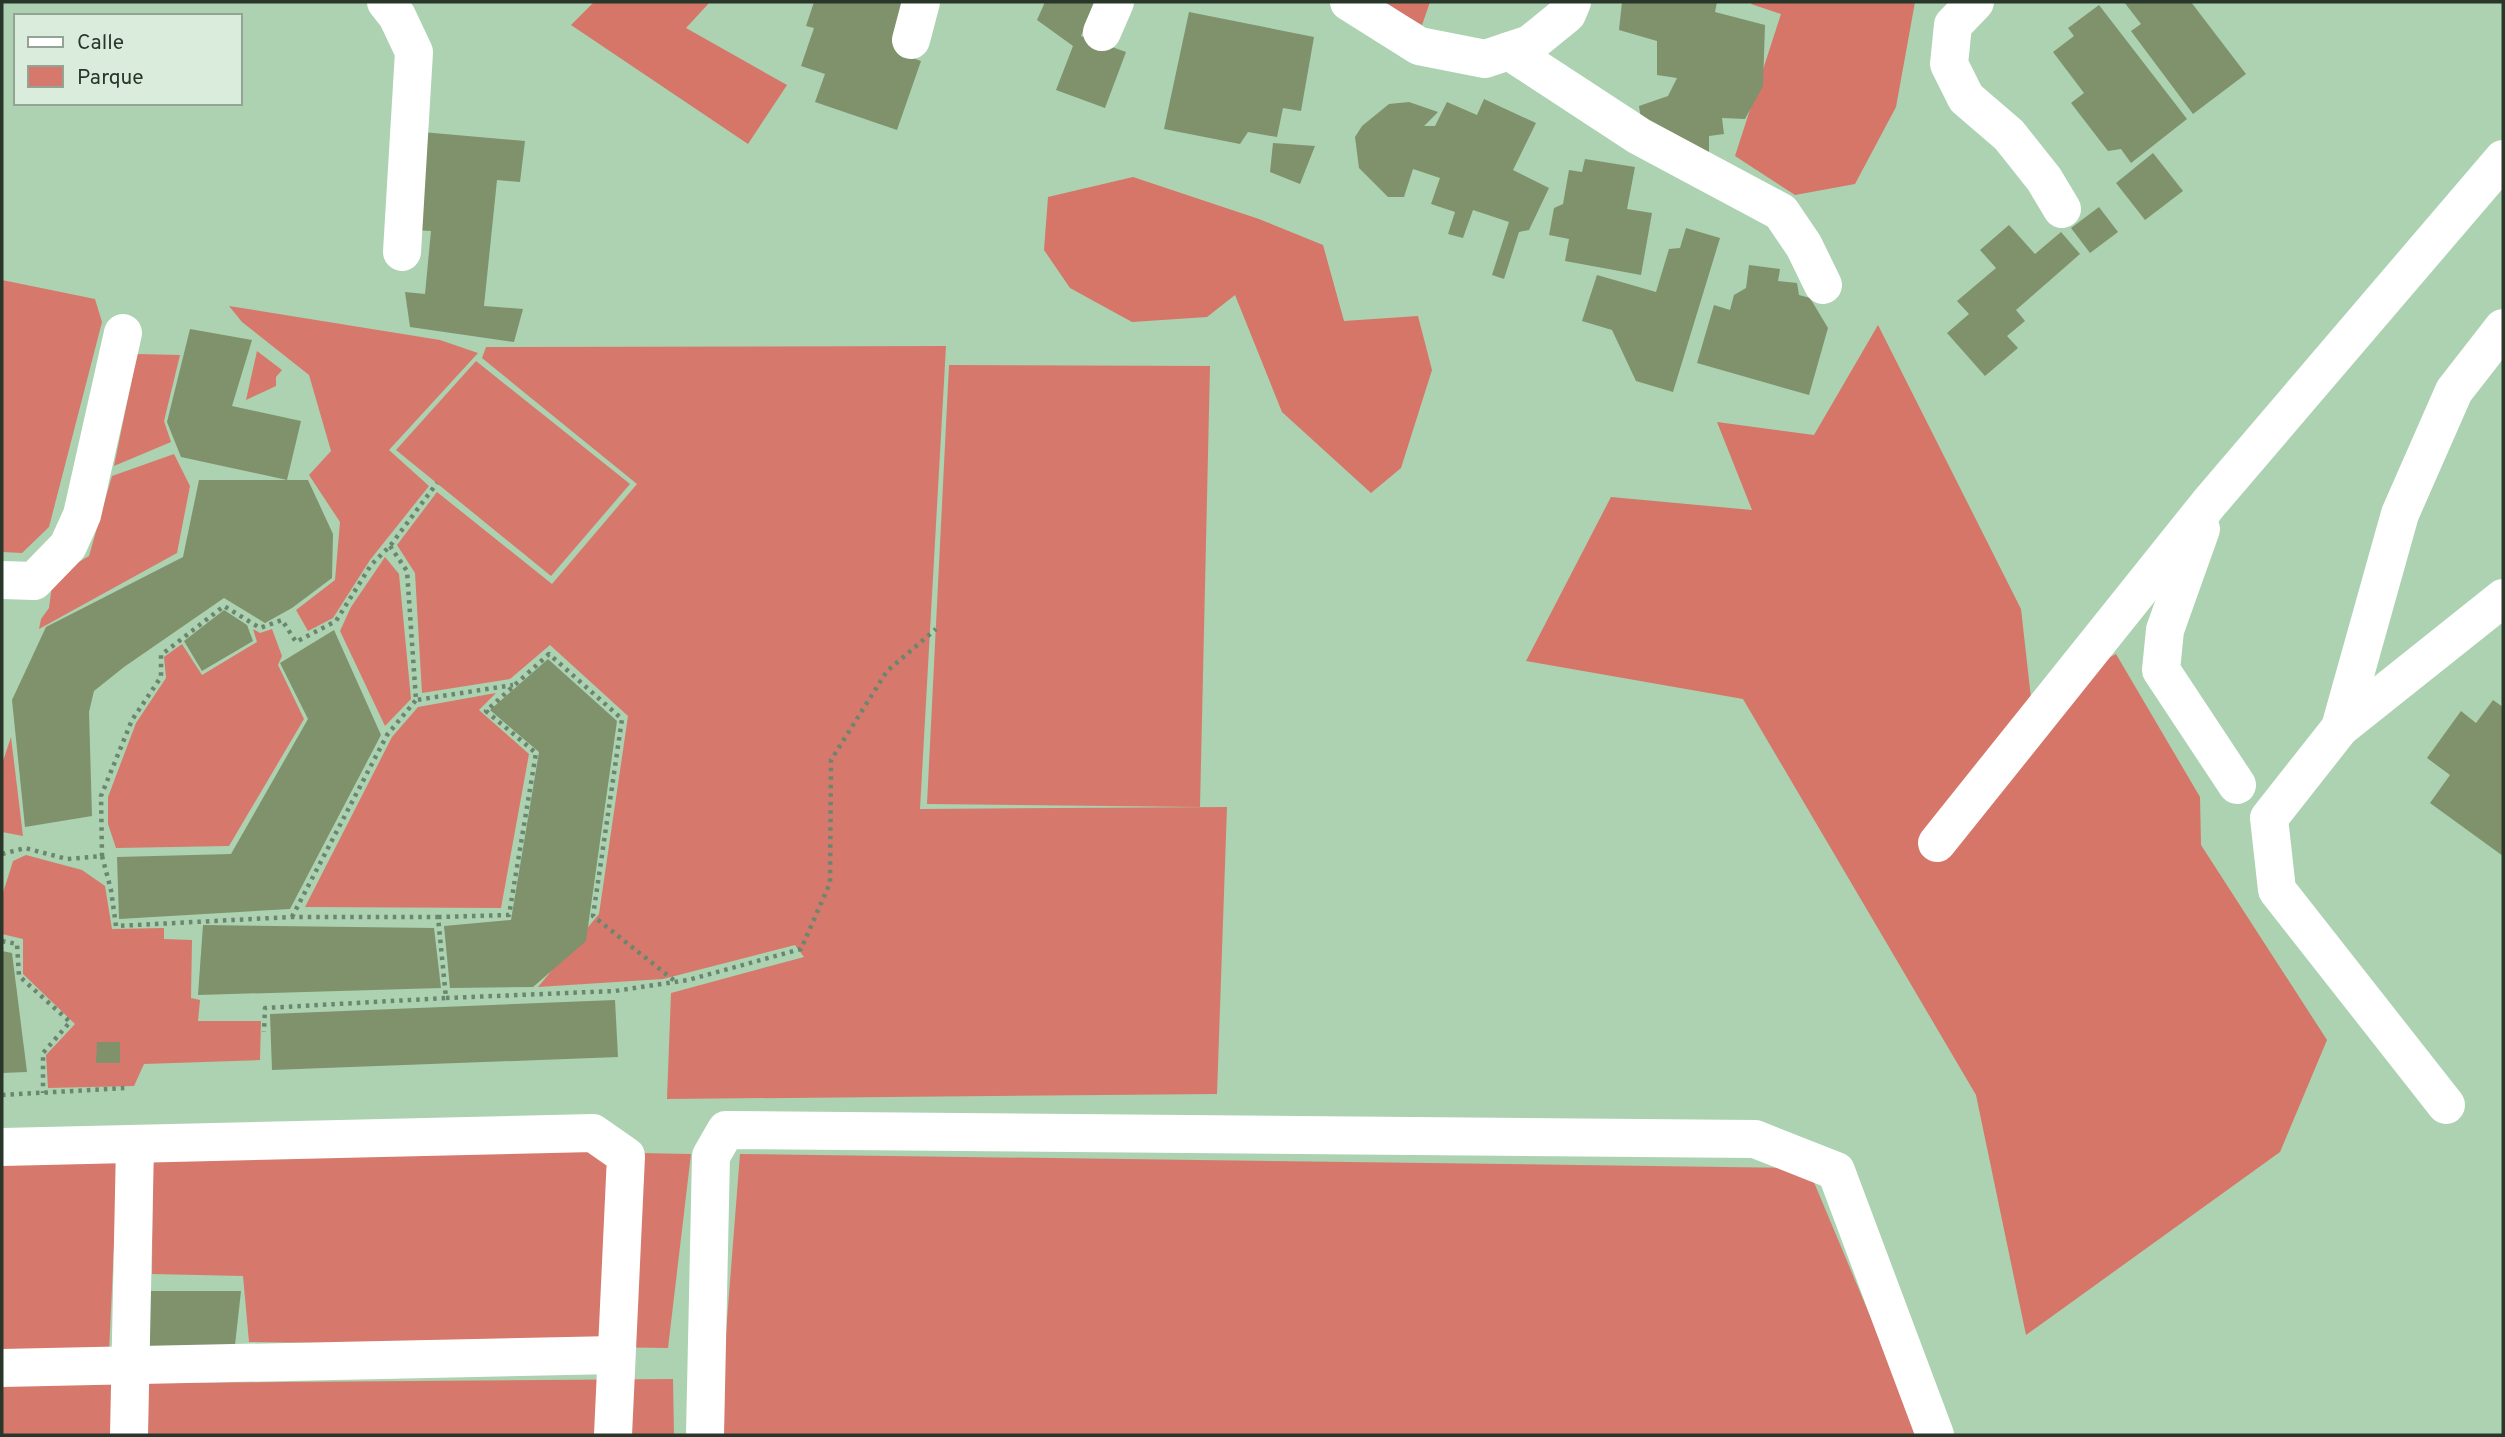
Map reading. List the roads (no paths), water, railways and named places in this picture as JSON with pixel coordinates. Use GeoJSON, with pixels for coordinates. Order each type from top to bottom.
{"type":"FeatureCollection","features":[{"type":"Feature","properties":{"kind":"street"},"geometry":{"type":"LineString","coordinates":[[386,2],[397,16],[414,52],[402,252]]}},
{"type":"Feature","properties":{"kind":"street"},"geometry":{"type":"LineString","coordinates":[[911,40],[921,2]]}},
{"type":"Feature","properties":{"kind":"street"},"geometry":{"type":"LineString","coordinates":[[1349,2],[1419,46],[1485,59],[1530,44],[1567,14],[1572,2]]}},
{"type":"Feature","properties":{"kind":"street"},"geometry":{"type":"LineString","coordinates":[[1975,2],[1953,25],[1949,64],[1966,98],[2009,135],[2044,179],[2062,209]]}},
{"type":"Feature","properties":{"kind":"street"},"geometry":{"type":"LineString","coordinates":[[1509,51],[1639,136],[1781,212],[1804,246],[1823,285]]}},
{"type":"Feature","properties":{"kind":"street"},"geometry":{"type":"LineString","coordinates":[[1937,843],[2210,502],[2503,159]]}},
{"type":"Feature","properties":{"kind":"street"},"geometry":{"type":"LineString","coordinates":[[2340,729],[2400,513],[2454,391],[2503,328]]}},
{"type":"Feature","properties":{"kind":"street"},"geometry":{"type":"LineString","coordinates":[[2,580],[34,581],[68,546],[82,515],[123,333]]}},
{"type":"Feature","properties":{"kind":"street"},"geometry":{"type":"LineString","coordinates":[[2210,502],[2165,630],[2161,670],[2237,785]]}},
{"type":"Feature","properties":{"kind":"street"},"geometry":{"type":"LineString","coordinates":[[2446,1105],[2277,890],[2269,818],[2340,729],[2503,598]]}},
{"type":"Feature","properties":{"kind":"street"},"geometry":{"type":"LineString","coordinates":[[705,1435],[711,1156],[726,1130],[1755,1139],[1836,1171],[1935,1435]]}},
{"type":"Feature","properties":{"kind":"street"},"geometry":{"type":"LineString","coordinates":[[2,1147],[593,1133],[626,1156],[613,1435]]}},
{"type":"Feature","properties":{"kind":"street"},"geometry":{"type":"LineString","coordinates":[[129,1435],[135,1145]]}},
{"type":"Feature","properties":{"kind":"street"},"geometry":{"type":"LineString","coordinates":[[2,1368],[615,1355]]}}]}
